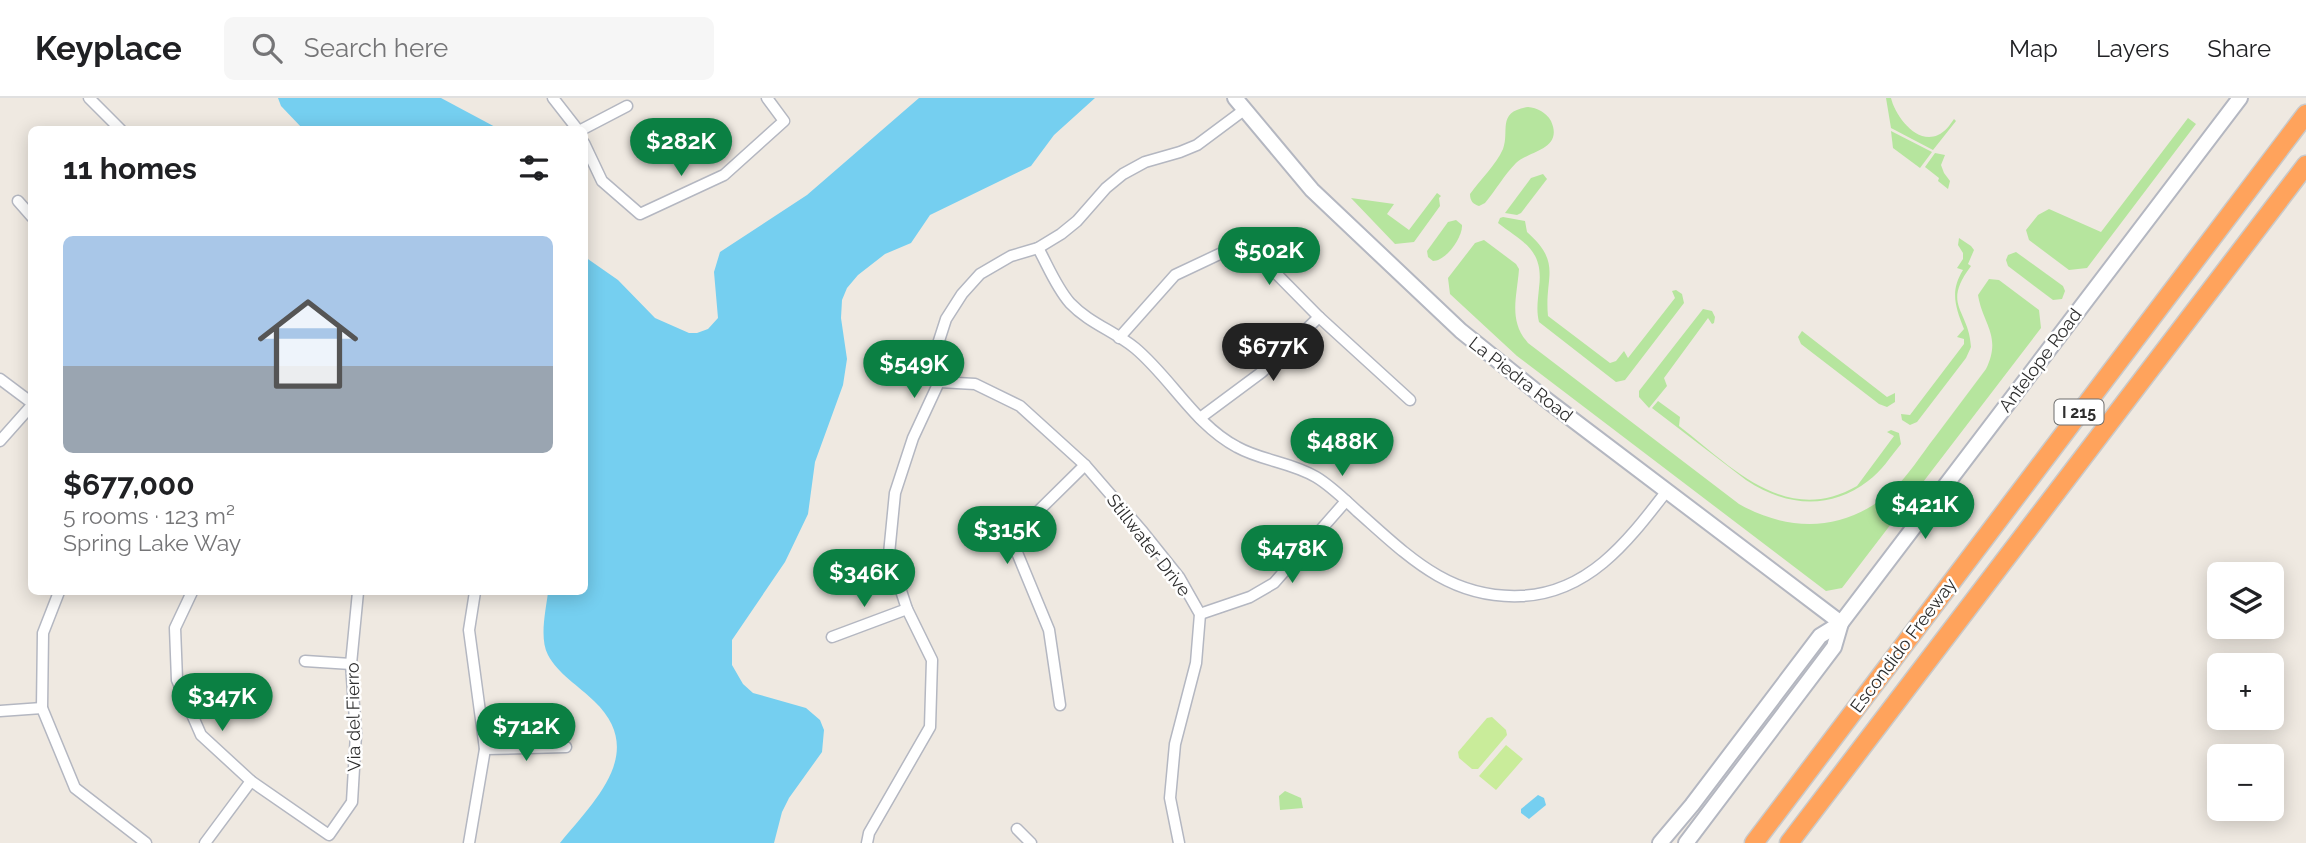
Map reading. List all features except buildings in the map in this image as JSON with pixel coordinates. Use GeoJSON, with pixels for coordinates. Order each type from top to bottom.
{"type":"FeatureCollection","features":[{"type":"Feature","properties":{"kind":"highway","name":"Escondido Freeway"},"geometry":{"type":"LineString","coordinates":[[1754,843],[2306,114]]}},
{"type":"Feature","properties":{"kind":"highway","name":"Escondido Freeway"},"geometry":{"type":"LineString","coordinates":[[1788,843],[2306,165]]}},
{"type":"Feature","properties":{"kind":"main road","name":"La Piedra Road"},"geometry":{"type":"LineString","coordinates":[[1235,98],[1312,190],[1451,322],[1666,492],[1840,623]]}},
{"type":"Feature","properties":{"kind":"main road","name":"Antelope Road"},"geometry":{"type":"LineString","coordinates":[[1660,843],[1820,636],[1840,623],[2240,98]]}},
{"type":"Feature","properties":{"kind":"main road","name":"Antelope Road"},"geometry":{"type":"LineString","coordinates":[[1686,843],[1834,647],[1840,623]]}},
{"type":"Feature","properties":{"kind":"street"},"geometry":{"type":"LineString","coordinates":[[89,98],[117,126]]}},
{"type":"Feature","properties":{"kind":"street"},"geometry":{"type":"LineString","coordinates":[[553,98],[576,126]]}},
{"type":"Feature","properties":{"kind":"street"},"geometry":{"type":"LineString","coordinates":[[588,151],[602,181],[640,214],[724,175],[784,121],[767,98]]}},
{"type":"Feature","properties":{"kind":"street"},"geometry":{"type":"LineString","coordinates":[[587,126],[627,106]]}},
{"type":"Feature","properties":{"kind":"street"},"geometry":{"type":"LineString","coordinates":[[867,843],[869,833],[930,727],[932,660],[907,609],[890,554],[895,494],[913,438],[939,382],[936,350],[946,320],[962,294],[980,274],[1011,256],[1038,248],[1061,234],[1123,174],[1145,162],[1197,145],[1244,110]]}},
{"type":"Feature","properties":{"kind":"street"},"geometry":{"type":"LineString","coordinates":[[19,201],[28,212]]}},
{"type":"Feature","properties":{"kind":"street"},"geometry":{"type":"LineString","coordinates":[[1119,338],[1175,275],[1245,243],[1319,317],[1410,400]]}},
{"type":"Feature","properties":{"kind":"street"},"geometry":{"type":"LineString","coordinates":[[1038,248],[1068,301],[1098,326],[1136,349],[1219,436],[1238,448],[1292,465],[1317,478],[1412,559],[1436,577],[1465,589],[1522,596],[1554,589],[1585,576],[1608,561],[1628,542],[1666,492]]}},
{"type":"Feature","properties":{"kind":"street"},"geometry":{"type":"LineString","coordinates":[[1200,418],[1262,372],[1319,317]]}},
{"type":"Feature","properties":{"kind":"street"},"geometry":{"type":"LineString","coordinates":[[0,379],[28,401]]}},
{"type":"Feature","properties":{"kind":"street","name":"Stillwater Drive"},"geometry":{"type":"LineString","coordinates":[[939,382],[975,384],[1020,407],[1085,466],[1179,577],[1200,614],[1196,663],[1175,744],[1170,798],[1179,843]]}},
{"type":"Feature","properties":{"kind":"street"},"geometry":{"type":"LineString","coordinates":[[0,440],[28,408]]}},
{"type":"Feature","properties":{"kind":"street"},"geometry":{"type":"LineString","coordinates":[[1060,705],[1049,630],[1011,538],[1085,466]]}},
{"type":"Feature","properties":{"kind":"street"},"geometry":{"type":"LineString","coordinates":[[1200,614],[1250,597],[1274,583],[1346,501]]}},
{"type":"Feature","properties":{"kind":"street"},"geometry":{"type":"LineString","coordinates":[[58,595],[43,633],[42,708],[75,788],[146,843]]}},
{"type":"Feature","properties":{"kind":"street"},"geometry":{"type":"LineString","coordinates":[[191,595],[176,628],[177,680],[201,736],[251,782],[205,843]]}},
{"type":"Feature","properties":{"kind":"street","name":"Via del Fierro"},"geometry":{"type":"LineString","coordinates":[[251,782],[329,835],[352,802],[356,734],[351,664],[358,595]]}},
{"type":"Feature","properties":{"kind":"street"},"geometry":{"type":"LineString","coordinates":[[469,843],[485,749],[469,630],[475,595]]}},
{"type":"Feature","properties":{"kind":"street"},"geometry":{"type":"LineString","coordinates":[[832,637],[907,609]]}},
{"type":"Feature","properties":{"kind":"street"},"geometry":{"type":"LineString","coordinates":[[305,661],[351,664]]}},
{"type":"Feature","properties":{"kind":"street"},"geometry":{"type":"LineString","coordinates":[[0,711],[42,708]]}},
{"type":"Feature","properties":{"kind":"street"},"geometry":{"type":"LineString","coordinates":[[485,749],[566,747]]}},
{"type":"Feature","properties":{"kind":"street"},"geometry":{"type":"LineString","coordinates":[[1017,829],[1031,843]]}},
{"type":"Feature","properties":{"kind":"green space"},"geometry":{"type":"Polygon","coordinates":[[[1886,98],[1891,98],[1908,127],[1922,136],[1938,135],[1954,119],[1956,121],[1933,150],[1891,128],[1886,98]]]}},
{"type":"Feature","properties":{"kind":"green space"},"geometry":{"type":"Polygon","coordinates":[[[1528,107],[1541,111],[1549,118],[1554,131],[1553,138],[1549,144],[1516,163],[1485,203],[1479,206],[1475,204],[1470,194],[1503,149],[1508,118],[1512,113],[1528,107]]]}},
{"type":"Feature","properties":{"kind":"green space"},"geometry":{"type":"Polygon","coordinates":[[[2188,118],[2196,124],[2087,268],[2069,270],[2029,240],[2026,230],[2038,215],[2049,209],[2101,232],[2188,118]]]}},
{"type":"Feature","properties":{"kind":"green space"},"geometry":{"type":"Polygon","coordinates":[[[1891,131],[1932,152],[1920,168],[1893,148],[1891,131]]]}},
{"type":"Feature","properties":{"kind":"green space"},"geometry":{"type":"Polygon","coordinates":[[[1935,153],[1945,155],[1941,165],[1950,181],[1948,189],[1925,167],[1935,153]]]}},
{"type":"Feature","properties":{"kind":"green space"},"geometry":{"type":"Polygon","coordinates":[[[1543,174],[1547,179],[1521,213],[1505,213],[1531,178],[1543,174]]]}},
{"type":"Feature","properties":{"kind":"green space"},"geometry":{"type":"Polygon","coordinates":[[[1437,193],[1441,196],[1440,206],[1414,242],[1395,244],[1351,198],[1394,204],[1387,214],[1409,230],[1437,193]]]}},
{"type":"Feature","properties":{"kind":"green space"},"geometry":{"type":"Polygon","coordinates":[[[1503,217],[1525,221],[1527,232],[1545,253],[1550,271],[1548,316],[1610,363],[1616,361],[1624,351],[1628,358],[1675,298],[1672,291],[1676,290],[1682,294],[1684,303],[1625,380],[1616,382],[1539,322],[1537,309],[1540,275],[1535,256],[1524,242],[1498,223],[1503,217]]]}},
{"type":"Feature","properties":{"kind":"green space"},"geometry":{"type":"Polygon","coordinates":[[[1456,220],[1462,225],[1457,242],[1443,257],[1433,261],[1428,257],[1427,251],[1448,222],[1456,220]]]}},
{"type":"Feature","properties":{"kind":"green space"},"geometry":{"type":"Polygon","coordinates":[[[1959,238],[1974,250],[1968,264],[1971,266],[1962,279],[1957,299],[1971,347],[1966,358],[1917,422],[1910,425],[1902,420],[1901,414],[1910,415],[1964,344],[1964,339],[1957,337],[1964,329],[1955,299],[1956,285],[1963,270],[1957,268],[1963,259],[1958,245],[1959,238]]]}},
{"type":"Feature","properties":{"kind":"green space"},"geometry":{"type":"Polygon","coordinates":[[[1484,240],[1519,269],[1516,317],[1528,343],[1739,504],[1778,520],[1817,524],[1837,521],[1874,505],[1892,491],[1909,472],[1986,369],[1992,339],[1978,295],[1989,279],[1999,280],[2039,310],[2041,328],[1842,588],[1826,591],[1517,356],[1450,294],[1448,278],[1475,243],[1484,240]]]}},
{"type":"Feature","properties":{"kind":"green space"},"geometry":{"type":"Polygon","coordinates":[[[2016,252],[2063,286],[2065,291],[2062,299],[2053,300],[2008,266],[2008,255],[2016,252]]]}},
{"type":"Feature","properties":{"kind":"green space"},"geometry":{"type":"Polygon","coordinates":[[[1703,309],[1712,311],[1714,323],[1708,318],[1664,378],[1667,386],[1649,408],[1639,397],[1639,391],[1703,309]]]}},
{"type":"Feature","properties":{"kind":"green space"},"geometry":{"type":"Polygon","coordinates":[[[1802,331],[1887,397],[1895,393],[1895,402],[1887,407],[1879,404],[1801,344],[1798,337],[1802,331]]]}},
{"type":"Feature","properties":{"kind":"green space"},"geometry":{"type":"Polygon","coordinates":[[[1658,401],[1680,417],[1679,426],[1740,474],[1783,496],[1807,500],[1831,497],[1857,486],[1894,436],[1887,432],[1891,430],[1899,433],[1901,444],[1877,473],[1853,491],[1823,501],[1791,500],[1761,489],[1746,480],[1652,408],[1658,401]]]}},
{"type":"Feature","properties":{"kind":"green space"},"geometry":{"type":"Polygon","coordinates":[[[1492,717],[1506,730],[1507,735],[1478,769],[1472,769],[1459,758],[1458,752],[1487,718],[1492,717]]]}},
{"type":"Feature","properties":{"kind":"green space"},"geometry":{"type":"Polygon","coordinates":[[[1506,745],[1523,759],[1496,790],[1479,776],[1506,745]]]}},
{"type":"Feature","properties":{"kind":"green space"},"geometry":{"type":"Polygon","coordinates":[[[1285,791],[1301,798],[1303,808],[1280,810],[1279,796],[1285,791]]]}},
{"type":"Feature","properties":{"kind":"water"},"geometry":{"type":"Polygon","coordinates":[[[278,98],[441,98],[493,126],[300,126],[281,106],[278,98]]]}},
{"type":"Feature","properties":{"kind":"water"},"geometry":{"type":"Polygon","coordinates":[[[919,98],[1095,98],[1054,135],[1031,166],[930,215],[911,243],[885,254],[858,275],[847,288],[842,300],[841,318],[847,359],[843,385],[815,462],[808,514],[785,562],[732,640],[732,665],[743,684],[753,693],[806,708],[820,720],[824,730],[822,752],[789,798],[782,812],[774,843],[560,843],[600,793],[616,757],[616,739],[609,720],[594,701],[557,668],[548,655],[544,641],[548,595],[588,595],[588,259],[618,280],[655,318],[689,333],[697,333],[708,329],[718,318],[714,272],[720,252],[807,195],[919,98]]]}},
{"type":"Feature","properties":{"kind":"water"},"geometry":{"type":"Polygon","coordinates":[[[1538,795],[1544,798],[1546,805],[1529,819],[1521,813],[1521,809],[1538,795]]]}}]}
